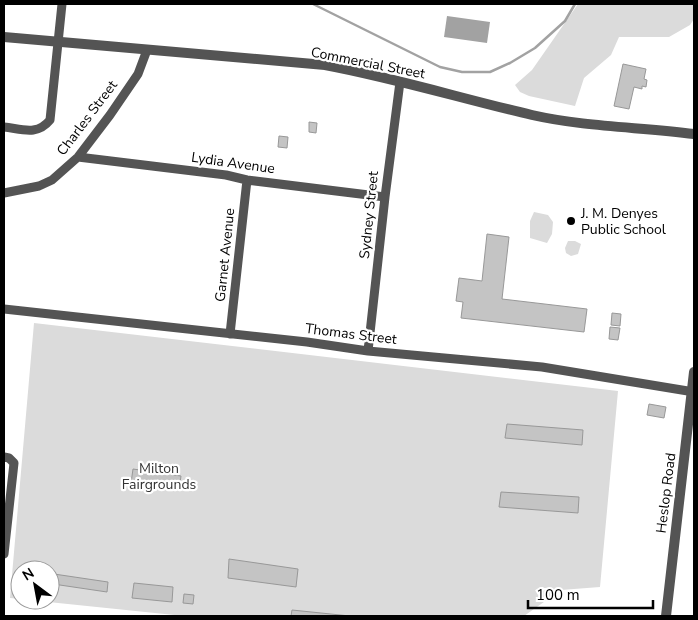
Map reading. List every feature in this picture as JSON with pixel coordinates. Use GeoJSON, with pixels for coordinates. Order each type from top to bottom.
{"type":"FeatureCollection","features":[{"type":"Feature","properties":{"kind":"street"},"geometry":{"type":"LineString","coordinates":[[4,127],[33,131],[43,128],[50,120],[62,4]]}},
{"type":"Feature","properties":{"kind":"street","name":"Commercial Street"},"geometry":{"type":"LineString","coordinates":[[4,37],[325,65],[533,115],[590,124],[694,134]]}},
{"type":"Feature","properties":{"kind":"street","name":"Charles Street"},"geometry":{"type":"LineString","coordinates":[[4,193],[46,183],[78,157],[138,74],[147,50]]}},
{"type":"Feature","properties":{"kind":"street","name":"Sydney Street"},"geometry":{"type":"LineString","coordinates":[[368,351],[400,82]]}},
{"type":"Feature","properties":{"kind":"street","name":"Lydia Avenue"},"geometry":{"type":"LineString","coordinates":[[78,157],[385,197]]}},
{"type":"Feature","properties":{"kind":"street","name":"Garnet Avenue"},"geometry":{"type":"LineString","coordinates":[[230,334],[247,180]]}},
{"type":"Feature","properties":{"kind":"street","name":"Thomas Street"},"geometry":{"type":"LineString","coordinates":[[4,309],[307,342],[368,351],[542,367],[693,392]]}},
{"type":"Feature","properties":{"kind":"street","name":"Heslop Road"},"geometry":{"type":"LineString","coordinates":[[666,616],[694,372]]}},
{"type":"Feature","properties":{"kind":"street"},"geometry":{"type":"LineString","coordinates":[[4,554],[14,463],[8,459]]}},
{"type":"Feature","properties":{"kind":"green space"},"geometry":{"type":"Polygon","coordinates":[[[578,4],[694,4],[694,19],[690,25],[669,37],[619,37],[611,55],[584,78],[575,106],[529,96],[520,92],[515,85],[532,70],[578,4]]]}},
{"type":"Feature","properties":{"kind":"green space"},"geometry":{"type":"Polygon","coordinates":[[[534,212],[548,215],[553,222],[552,234],[547,243],[530,238],[530,221],[534,212]]]}},
{"type":"Feature","properties":{"kind":"green space"},"geometry":{"type":"Polygon","coordinates":[[[568,241],[575,241],[581,244],[578,254],[571,256],[566,253],[565,248],[568,241]]]}},
{"type":"Feature","properties":{"kind":"green space","name":"Milton Fairgrounds"},"geometry":{"type":"Polygon","coordinates":[[[34,323],[618,391],[600,587],[561,590],[524,616],[184,616],[60,603],[60,560],[13,560],[34,323]]]}},
{"type":"Feature","properties":{"kind":"shaded area"},"geometry":{"type":"Polygon","coordinates":[[[447,16],[490,22],[487,43],[444,37],[447,16]]]}},
{"type":"Feature","properties":{"kind":"building"},"geometry":{"type":"Polygon","coordinates":[[[623,64],[646,69],[644,79],[647,80],[646,87],[642,86],[642,89],[634,87],[629,109],[614,106],[623,64]]]}},
{"type":"Feature","properties":{"kind":"building"},"geometry":{"type":"Polygon","coordinates":[[[309,122],[317,123],[316,133],[309,132],[309,122]]]}},
{"type":"Feature","properties":{"kind":"building"},"geometry":{"type":"Polygon","coordinates":[[[279,136],[288,137],[287,148],[278,147],[279,136]]]}},
{"type":"Feature","properties":{"kind":"building"},"geometry":{"type":"Polygon","coordinates":[[[487,234],[509,237],[502,299],[587,309],[584,332],[461,318],[463,302],[456,301],[459,278],[482,281],[487,234]]]}},
{"type":"Feature","properties":{"kind":"building"},"geometry":{"type":"Polygon","coordinates":[[[612,313],[621,314],[620,326],[611,325],[612,313]]]}},
{"type":"Feature","properties":{"kind":"building"},"geometry":{"type":"Polygon","coordinates":[[[610,327],[620,328],[618,340],[609,339],[610,327]]]}},
{"type":"Feature","properties":{"kind":"building"},"geometry":{"type":"Polygon","coordinates":[[[649,404],[666,407],[664,418],[647,415],[649,404]]]}},
{"type":"Feature","properties":{"kind":"building"},"geometry":{"type":"Polygon","coordinates":[[[507,424],[583,430],[582,445],[505,438],[507,424]]]}},
{"type":"Feature","properties":{"kind":"building"},"geometry":{"type":"Polygon","coordinates":[[[133,469],[181,476],[179,490],[131,483],[133,469]]]}},
{"type":"Feature","properties":{"kind":"building"},"geometry":{"type":"Polygon","coordinates":[[[501,492],[579,497],[578,513],[499,507],[501,492]]]}},
{"type":"Feature","properties":{"kind":"building"},"geometry":{"type":"Polygon","coordinates":[[[229,559],[298,569],[296,587],[228,578],[229,559]]]}},
{"type":"Feature","properties":{"kind":"building"},"geometry":{"type":"Polygon","coordinates":[[[60,575],[108,582],[107,592],[60,585],[60,575]]]}},
{"type":"Feature","properties":{"kind":"building"},"geometry":{"type":"Polygon","coordinates":[[[134,583],[173,587],[172,602],[132,598],[134,583]]]}},
{"type":"Feature","properties":{"kind":"building"},"geometry":{"type":"Polygon","coordinates":[[[184,594],[194,595],[193,604],[183,603],[184,594]]]}},
{"type":"Feature","properties":{"kind":"building"},"geometry":{"type":"Polygon","coordinates":[[[292,610],[350,616],[291,616],[292,610]]]}},
{"type":"Feature","properties":{"kind":"waterway"},"geometry":{"type":"LineString","coordinates":[[313,4],[440,67],[462,72],[490,72],[535,48],[565,21],[575,4]]}},
{"type":"Feature","properties":{"kind":"place","name":"J. M. Denyes Public School"},"geometry":{"type":"Point","coordinates":[571,221]}}]}
